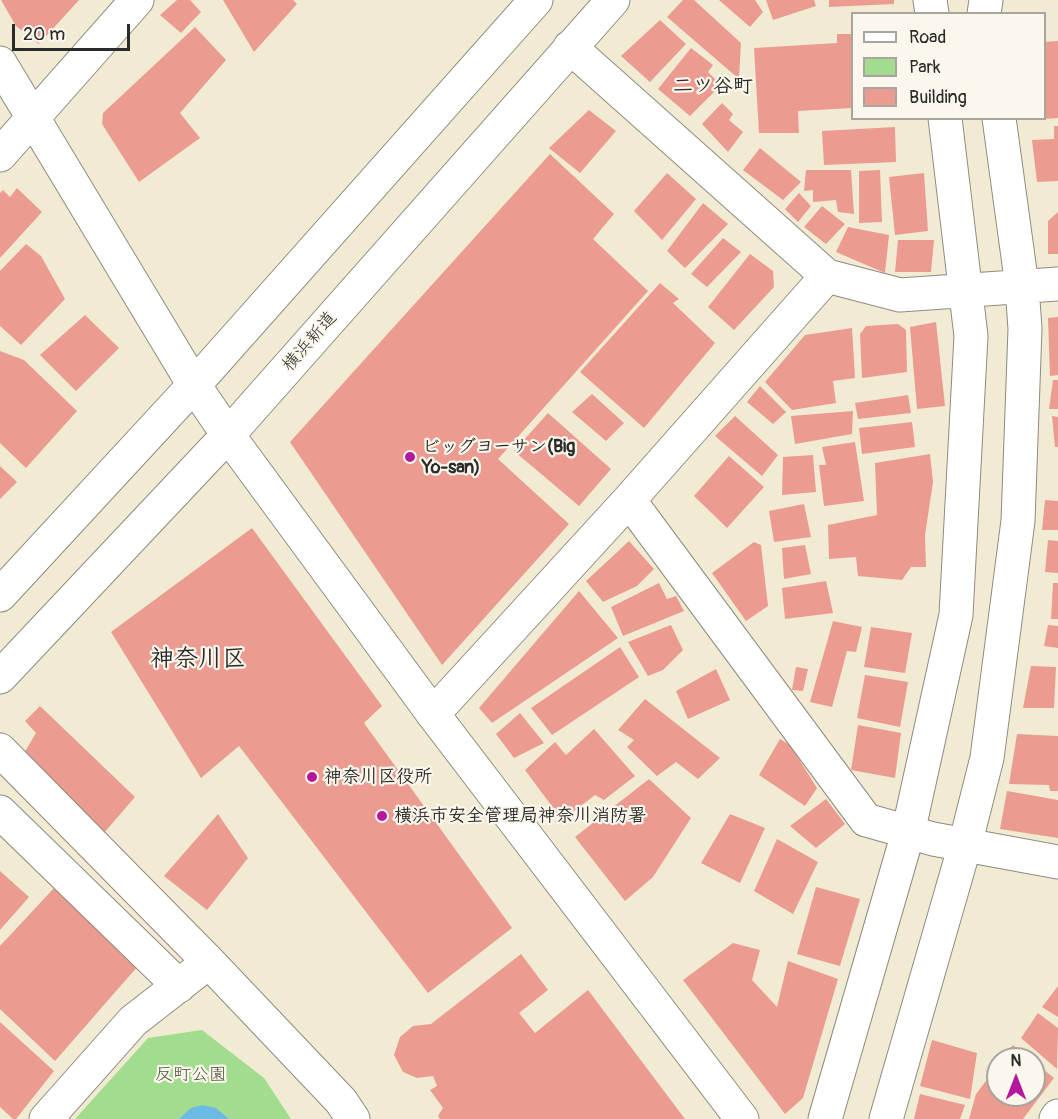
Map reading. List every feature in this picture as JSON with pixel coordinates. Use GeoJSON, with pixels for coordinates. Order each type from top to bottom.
{"type":"FeatureCollection","features":[{"type":"Feature","properties":{"kind":"main road"},"geometry":{"type":"LineString","coordinates":[[0,155],[137,0]]}},
{"type":"Feature","properties":{"kind":"main road","name":"横浜新道"},"geometry":{"type":"LineString","coordinates":[[0,677],[228,435],[613,0]]}},
{"type":"Feature","properties":{"kind":"main road"},"geometry":{"type":"LineString","coordinates":[[0,595],[194,385],[528,3]]}},
{"type":"Feature","properties":{"kind":"main road"},"geometry":{"type":"LineString","coordinates":[[570,47],[827,276],[900,295],[1058,284]]}},
{"type":"Feature","properties":{"kind":"main road"},"geometry":{"type":"LineString","coordinates":[[0,63],[194,385],[228,435],[433,714],[742,1119]]}},
{"type":"Feature","properties":{"kind":"main road"},"geometry":{"type":"LineString","coordinates":[[825,1119],[908,833],[956,615],[971,336],[945,120]]}},
{"type":"Feature","properties":{"kind":"main road"},"geometry":{"type":"LineString","coordinates":[[886,1119],[965,845],[987,758],[1018,521],[1025,329],[1022,286],[999,120]]}},
{"type":"Feature","properties":{"kind":"main road"},"geometry":{"type":"LineString","coordinates":[[433,714],[629,500],[827,276]]}},
{"type":"Feature","properties":{"kind":"main road"},"geometry":{"type":"LineString","coordinates":[[629,500],[866,820],[908,833],[1058,861]]}},
{"type":"Feature","properties":{"kind":"main road"},"geometry":{"type":"LineString","coordinates":[[0,750],[209,962],[341,1101],[353,1119]]}},
{"type":"Feature","properties":{"kind":"main road"},"geometry":{"type":"LineString","coordinates":[[0,812],[179,986]]}},
{"type":"Feature","properties":{"kind":"main road"},"geometry":{"type":"LineString","coordinates":[[46,1119],[133,1021],[209,962]]}},
{"type":"Feature","properties":{"kind":"green space","name":"反町公園"},"geometry":{"type":"Polygon","coordinates":[[[202,1030],[264,1078],[291,1119],[75,1119],[148,1038],[202,1030]]]}},
{"type":"Feature","properties":{"kind":"water"},"geometry":{"type":"Polygon","coordinates":[[[202,1105],[216,1108],[229,1119],[179,1119],[191,1108],[202,1105]]]}},
{"type":"Feature","properties":{"kind":"building"},"geometry":{"type":"Polygon","coordinates":[[[1,0],[79,0],[39,44],[16,26],[1,0]]]}},
{"type":"Feature","properties":{"kind":"building"},"geometry":{"type":"Polygon","coordinates":[[[177,0],[190,0],[201,12],[181,33],[160,15],[177,0]]]}},
{"type":"Feature","properties":{"kind":"building"},"geometry":{"type":"Polygon","coordinates":[[[223,0],[293,0],[297,4],[254,52],[223,0]]]}},
{"type":"Feature","properties":{"kind":"building"},"geometry":{"type":"Polygon","coordinates":[[[683,0],[694,0],[741,43],[739,79],[667,17],[683,0]]]}},
{"type":"Feature","properties":{"kind":"building"},"geometry":{"type":"Polygon","coordinates":[[[719,0],[755,0],[763,12],[750,27],[719,0]]]}},
{"type":"Feature","properties":{"kind":"building"},"geometry":{"type":"Polygon","coordinates":[[[766,0],[814,0],[816,6],[773,20],[766,0]]]}},
{"type":"Feature","properties":{"kind":"building"},"geometry":{"type":"Polygon","coordinates":[[[829,0],[894,0],[894,4],[829,7],[829,0]]]}},
{"type":"Feature","properties":{"kind":"building"},"geometry":{"type":"Polygon","coordinates":[[[660,20],[686,44],[650,82],[621,56],[660,20]]]}},
{"type":"Feature","properties":{"kind":"building"},"geometry":{"type":"Polygon","coordinates":[[[195,27],[226,60],[180,113],[200,138],[139,182],[102,124],[103,113],[195,27]]]}},
{"type":"Feature","properties":{"kind":"building"},"geometry":{"type":"Polygon","coordinates":[[[837,34],[851,34],[851,108],[798,111],[799,133],[759,133],[754,48],[837,43],[837,34]]]}},
{"type":"Feature","properties":{"kind":"building"},"geometry":{"type":"Polygon","coordinates":[[[1058,41],[1058,118],[1046,119],[1046,42],[1058,41]]]}},
{"type":"Feature","properties":{"kind":"building"},"geometry":{"type":"Polygon","coordinates":[[[691,48],[713,65],[708,72],[721,85],[690,116],[658,89],[691,48]]]}},
{"type":"Feature","properties":{"kind":"building"},"geometry":{"type":"Polygon","coordinates":[[[722,103],[733,114],[729,120],[743,132],[728,152],[702,124],[722,103]]]}},
{"type":"Feature","properties":{"kind":"building"},"geometry":{"type":"Polygon","coordinates":[[[589,110],[616,131],[580,173],[549,148],[589,110]]]}},
{"type":"Feature","properties":{"kind":"building"},"geometry":{"type":"Polygon","coordinates":[[[1054,126],[1058,126],[1058,181],[1037,182],[1032,140],[1054,139],[1054,126]]]}},
{"type":"Feature","properties":{"kind":"building"},"geometry":{"type":"Polygon","coordinates":[[[895,127],[896,162],[824,165],[822,131],[895,127]]]}},
{"type":"Feature","properties":{"kind":"building"},"geometry":{"type":"Polygon","coordinates":[[[760,148],[801,182],[783,200],[743,170],[760,148]]]}},
{"type":"Feature","properties":{"kind":"building"},"geometry":{"type":"Polygon","coordinates":[[[550,154],[614,214],[593,239],[648,291],[498,459],[569,524],[442,665],[290,442],[550,154]]]}},
{"type":"Feature","properties":{"kind":"building"},"geometry":{"type":"Polygon","coordinates":[[[806,170],[851,170],[854,214],[838,212],[836,200],[813,202],[813,190],[804,191],[806,170]]]}},
{"type":"Feature","properties":{"kind":"building"},"geometry":{"type":"Polygon","coordinates":[[[880,170],[882,222],[859,223],[859,171],[880,170]]]}},
{"type":"Feature","properties":{"kind":"building"},"geometry":{"type":"Polygon","coordinates":[[[667,173],[696,199],[662,240],[634,211],[667,173]]]}},
{"type":"Feature","properties":{"kind":"building"},"geometry":{"type":"Polygon","coordinates":[[[924,173],[928,231],[895,235],[889,177],[924,173]]]}},
{"type":"Feature","properties":{"kind":"building"},"geometry":{"type":"Polygon","coordinates":[[[17,188],[42,212],[0,258],[0,193],[3,190],[10,197],[17,188]]]}},
{"type":"Feature","properties":{"kind":"building"},"geometry":{"type":"Polygon","coordinates":[[[799,193],[811,206],[798,222],[785,209],[799,193]]]}},
{"type":"Feature","properties":{"kind":"building"},"geometry":{"type":"Polygon","coordinates":[[[703,203],[728,224],[685,268],[667,251],[703,203]]]}},
{"type":"Feature","properties":{"kind":"building"},"geometry":{"type":"Polygon","coordinates":[[[822,206],[845,224],[826,244],[804,227],[822,206]]]}},
{"type":"Feature","properties":{"kind":"building"},"geometry":{"type":"Polygon","coordinates":[[[1058,212],[1058,254],[1048,254],[1048,221],[1058,212]]]}},
{"type":"Feature","properties":{"kind":"building"},"geometry":{"type":"Polygon","coordinates":[[[848,227],[889,235],[885,273],[836,252],[848,227]]]}},
{"type":"Feature","properties":{"kind":"building"},"geometry":{"type":"Polygon","coordinates":[[[723,238],[741,252],[707,287],[691,274],[723,238]]]}},
{"type":"Feature","properties":{"kind":"building"},"geometry":{"type":"Polygon","coordinates":[[[898,240],[934,240],[931,272],[895,272],[898,240]]]}},
{"type":"Feature","properties":{"kind":"building"},"geometry":{"type":"Polygon","coordinates":[[[26,244],[41,256],[65,299],[21,345],[0,326],[0,271],[26,244]]]}},
{"type":"Feature","properties":{"kind":"building"},"geometry":{"type":"Polygon","coordinates":[[[750,254],[773,271],[774,287],[734,330],[708,307],[750,254]]]}},
{"type":"Feature","properties":{"kind":"building"},"geometry":{"type":"Polygon","coordinates":[[[660,283],[679,299],[673,303],[715,343],[644,428],[580,372],[660,283]]]}},
{"type":"Feature","properties":{"kind":"building"},"geometry":{"type":"Polygon","coordinates":[[[85,315],[119,348],[76,391],[40,355],[85,315]]]}},
{"type":"Feature","properties":{"kind":"building"},"geometry":{"type":"Polygon","coordinates":[[[1058,317],[1058,375],[1050,376],[1048,318],[1058,317]]]}},
{"type":"Feature","properties":{"kind":"building"},"geometry":{"type":"Polygon","coordinates":[[[936,322],[945,406],[917,409],[910,327],[936,322]]]}},
{"type":"Feature","properties":{"kind":"building"},"geometry":{"type":"Polygon","coordinates":[[[898,324],[906,330],[907,372],[862,378],[860,334],[866,326],[898,324]]]}},
{"type":"Feature","properties":{"kind":"building"},"geometry":{"type":"Polygon","coordinates":[[[852,328],[855,378],[833,381],[836,403],[792,410],[765,382],[805,335],[852,328]]]}},
{"type":"Feature","properties":{"kind":"building"},"geometry":{"type":"Polygon","coordinates":[[[0,351],[24,360],[77,411],[26,468],[0,443],[0,351]]]}},
{"type":"Feature","properties":{"kind":"building"},"geometry":{"type":"Polygon","coordinates":[[[1053,380],[1058,380],[1058,409],[1049,409],[1053,380]]]}},
{"type":"Feature","properties":{"kind":"building"},"geometry":{"type":"Polygon","coordinates":[[[760,386],[786,412],[773,424],[747,402],[760,386]]]}},
{"type":"Feature","properties":{"kind":"building"},"geometry":{"type":"Polygon","coordinates":[[[592,394],[624,423],[606,441],[572,412],[592,394]]]}},
{"type":"Feature","properties":{"kind":"building"},"geometry":{"type":"Polygon","coordinates":[[[908,395],[911,413],[858,419],[855,403],[908,395]]]}},
{"type":"Feature","properties":{"kind":"building"},"geometry":{"type":"Polygon","coordinates":[[[853,411],[852,434],[795,444],[791,416],[853,411]]]}},
{"type":"Feature","properties":{"kind":"building"},"geometry":{"type":"Polygon","coordinates":[[[548,413],[611,469],[579,506],[514,451],[548,413]]]}},
{"type":"Feature","properties":{"kind":"building"},"geometry":{"type":"Polygon","coordinates":[[[735,416],[778,455],[762,476],[715,436],[735,416]]]}},
{"type":"Feature","properties":{"kind":"building"},"geometry":{"type":"Polygon","coordinates":[[[1052,416],[1058,417],[1058,447],[1055,447],[1052,416]]]}},
{"type":"Feature","properties":{"kind":"building"},"geometry":{"type":"Polygon","coordinates":[[[912,422],[915,447],[862,454],[859,428],[912,422]]]}},
{"type":"Feature","properties":{"kind":"building"},"geometry":{"type":"Polygon","coordinates":[[[855,442],[864,501],[824,506],[819,465],[826,465],[822,447],[855,442]]]}},
{"type":"Feature","properties":{"kind":"building"},"geometry":{"type":"Polygon","coordinates":[[[930,454],[933,482],[925,535],[926,567],[911,567],[902,580],[858,576],[856,557],[829,559],[828,525],[877,515],[875,463],[930,454]]]}},
{"type":"Feature","properties":{"kind":"building"},"geometry":{"type":"Polygon","coordinates":[[[813,455],[816,492],[782,495],[783,457],[813,455]]]}},
{"type":"Feature","properties":{"kind":"building"},"geometry":{"type":"Polygon","coordinates":[[[729,456],[764,487],[727,528],[694,496],[729,456]]]}},
{"type":"Feature","properties":{"kind":"building"},"geometry":{"type":"Polygon","coordinates":[[[0,466],[17,482],[0,499],[0,466]]]}},
{"type":"Feature","properties":{"kind":"building"},"geometry":{"type":"Polygon","coordinates":[[[1045,500],[1058,501],[1058,530],[1042,530],[1045,500]]]}},
{"type":"Feature","properties":{"kind":"building"},"geometry":{"type":"Polygon","coordinates":[[[804,504],[811,537],[774,542],[769,511],[804,504]]]}},
{"type":"Feature","properties":{"kind":"building"},"geometry":{"type":"Polygon","coordinates":[[[252,528],[382,706],[364,723],[512,928],[428,993],[239,746],[201,778],[111,632],[252,528]]]}},
{"type":"Feature","properties":{"kind":"building"},"geometry":{"type":"Polygon","coordinates":[[[1048,540],[1058,541],[1058,573],[1045,572],[1048,540]]]}},
{"type":"Feature","properties":{"kind":"building"},"geometry":{"type":"Polygon","coordinates":[[[629,541],[654,569],[637,586],[603,602],[586,581],[629,541]]]}},
{"type":"Feature","properties":{"kind":"building"},"geometry":{"type":"Polygon","coordinates":[[[754,542],[761,545],[768,606],[746,621],[712,573],[754,542]]]}},
{"type":"Feature","properties":{"kind":"building"},"geometry":{"type":"Polygon","coordinates":[[[805,545],[811,574],[784,579],[782,548],[805,545]]]}},
{"type":"Feature","properties":{"kind":"building"},"geometry":{"type":"Polygon","coordinates":[[[826,581],[833,613],[785,619],[782,588],[826,581]]]}},
{"type":"Feature","properties":{"kind":"building"},"geometry":{"type":"Polygon","coordinates":[[[659,583],[667,599],[676,596],[684,611],[623,636],[611,607],[659,583]]]}},
{"type":"Feature","properties":{"kind":"building"},"geometry":{"type":"Polygon","coordinates":[[[1053,583],[1058,583],[1058,619],[1051,619],[1053,583]]]}},
{"type":"Feature","properties":{"kind":"building"},"geometry":{"type":"Polygon","coordinates":[[[579,591],[618,638],[492,723],[479,708],[579,591]]]}},
{"type":"Feature","properties":{"kind":"building"},"geometry":{"type":"Polygon","coordinates":[[[833,621],[862,627],[856,652],[847,651],[832,707],[810,702],[833,621]]]}},
{"type":"Feature","properties":{"kind":"building"},"geometry":{"type":"Polygon","coordinates":[[[671,625],[683,650],[663,670],[648,676],[628,642],[671,625]]]}},
{"type":"Feature","properties":{"kind":"building"},"geometry":{"type":"Polygon","coordinates":[[[1048,625],[1058,626],[1058,648],[1044,646],[1048,625]]]}},
{"type":"Feature","properties":{"kind":"building"},"geometry":{"type":"Polygon","coordinates":[[[871,627],[912,633],[905,673],[864,667],[871,627]]]}},
{"type":"Feature","properties":{"kind":"building"},"geometry":{"type":"Polygon","coordinates":[[[620,647],[639,677],[552,735],[531,708],[620,647]]]}},
{"type":"Feature","properties":{"kind":"building"},"geometry":{"type":"Polygon","coordinates":[[[1031,666],[1056,667],[1054,708],[1023,708],[1031,666]]]}},
{"type":"Feature","properties":{"kind":"building"},"geometry":{"type":"Polygon","coordinates":[[[796,667],[808,669],[803,691],[792,690],[796,667]]]}},
{"type":"Feature","properties":{"kind":"building"},"geometry":{"type":"Polygon","coordinates":[[[716,669],[730,700],[688,719],[676,691],[716,669]]]}},
{"type":"Feature","properties":{"kind":"building"},"geometry":{"type":"Polygon","coordinates":[[[865,675],[908,682],[900,727],[857,718],[865,675]]]}},
{"type":"Feature","properties":{"kind":"building"},"geometry":{"type":"Polygon","coordinates":[[[645,699],[720,758],[698,779],[676,762],[657,776],[627,747],[634,740],[618,730],[645,699]]]}},
{"type":"Feature","properties":{"kind":"building"},"geometry":{"type":"Polygon","coordinates":[[[40,706],[135,797],[104,833],[24,753],[36,733],[25,721],[40,706]]]}},
{"type":"Feature","properties":{"kind":"building"},"geometry":{"type":"Polygon","coordinates":[[[520,713],[544,743],[514,758],[496,734],[520,713]]]}},
{"type":"Feature","properties":{"kind":"building"},"geometry":{"type":"Polygon","coordinates":[[[858,725],[901,733],[895,778],[851,770],[858,725]]]}},
{"type":"Feature","properties":{"kind":"building"},"geometry":{"type":"Polygon","coordinates":[[[594,729],[635,776],[604,800],[595,795],[562,820],[525,770],[555,742],[566,755],[594,729]]]}},
{"type":"Feature","properties":{"kind":"building"},"geometry":{"type":"Polygon","coordinates":[[[1017,734],[1058,736],[1058,791],[1050,791],[1049,785],[1009,784],[1017,734]]]}},
{"type":"Feature","properties":{"kind":"building"},"geometry":{"type":"Polygon","coordinates":[[[780,739],[790,745],[817,788],[805,806],[759,775],[780,739]]]}},
{"type":"Feature","properties":{"kind":"building"},"geometry":{"type":"Polygon","coordinates":[[[649,779],[691,818],[653,877],[625,901],[575,837],[649,779]]]}},
{"type":"Feature","properties":{"kind":"building"},"geometry":{"type":"Polygon","coordinates":[[[1007,791],[1058,800],[1058,838],[1000,829],[1007,791]]]}},
{"type":"Feature","properties":{"kind":"building"},"geometry":{"type":"Polygon","coordinates":[[[826,799],[845,824],[816,848],[790,826],[826,799]]]}},
{"type":"Feature","properties":{"kind":"building"},"geometry":{"type":"Polygon","coordinates":[[[218,814],[248,858],[207,910],[164,876],[218,814]]]}},
{"type":"Feature","properties":{"kind":"building"},"geometry":{"type":"Polygon","coordinates":[[[730,814],[765,828],[740,883],[701,863],[730,814]]]}},
{"type":"Feature","properties":{"kind":"building"},"geometry":{"type":"Polygon","coordinates":[[[777,839],[818,862],[793,914],[754,891],[777,839]]]}},
{"type":"Feature","properties":{"kind":"building"},"geometry":{"type":"Polygon","coordinates":[[[0,871],[29,897],[0,930],[0,871]]]}},
{"type":"Feature","properties":{"kind":"building"},"geometry":{"type":"Polygon","coordinates":[[[55,887],[138,966],[55,1061],[0,1009],[0,946],[55,887]]]}},
{"type":"Feature","properties":{"kind":"building"},"geometry":{"type":"Polygon","coordinates":[[[816,887],[860,899],[840,966],[797,954],[816,887]]]}},
{"type":"Feature","properties":{"kind":"building"},"geometry":{"type":"Polygon","coordinates":[[[733,943],[760,950],[752,980],[777,1007],[788,961],[838,979],[803,1098],[785,1114],[683,980],[733,943]]]}},
{"type":"Feature","properties":{"kind":"building"},"geometry":{"type":"Polygon","coordinates":[[[521,954],[548,990],[519,1013],[535,1033],[588,990],[685,1119],[440,1119],[438,1116],[443,1108],[430,1090],[437,1086],[433,1076],[417,1078],[403,1072],[394,1055],[400,1037],[413,1026],[431,1024],[521,954]]]}},
{"type":"Feature","properties":{"kind":"building"},"geometry":{"type":"Polygon","coordinates":[[[1058,986],[1058,1017],[1042,1007],[1058,986]]]}},
{"type":"Feature","properties":{"kind":"building"},"geometry":{"type":"Polygon","coordinates":[[[1038,1013],[1058,1028],[1057,1069],[1046,1060],[1046,1047],[1031,1047],[1021,1038],[1038,1013]]]}},
{"type":"Feature","properties":{"kind":"building"},"geometry":{"type":"Polygon","coordinates":[[[0,1022],[54,1071],[16,1119],[0,1107],[0,1022]]]}},
{"type":"Feature","properties":{"kind":"building"},"geometry":{"type":"Polygon","coordinates":[[[932,1040],[977,1053],[970,1099],[920,1086],[932,1040]]]}},
{"type":"Feature","properties":{"kind":"building"},"geometry":{"type":"Polygon","coordinates":[[[1046,1072],[1054,1078],[1046,1089],[1046,1072]]]}},
{"type":"Feature","properties":{"kind":"building"},"geometry":{"type":"Polygon","coordinates":[[[986,1081],[986,1107],[1032,1107],[1023,1119],[969,1119],[976,1094],[986,1081]]]}},
{"type":"Feature","properties":{"kind":"building"},"geometry":{"type":"Polygon","coordinates":[[[920,1094],[965,1105],[960,1119],[914,1119],[920,1094]]]}},
{"type":"Feature","properties":{"kind":"place","name":"ビッグヨーサン(Big Yo-san)"},"geometry":{"type":"Point","coordinates":[410,457]}},
{"type":"Feature","properties":{"kind":"place","name":"神奈川区役所"},"geometry":{"type":"Point","coordinates":[312,777]}},
{"type":"Feature","properties":{"kind":"place","name":"横浜市安全管理局神奈川消防署"},"geometry":{"type":"Point","coordinates":[382,816]}},
{"type":"Feature","properties":{"kind":"district","name":"二ツ谷町"},"geometry":{"type":"Point","coordinates":[713,87]}},
{"type":"Feature","properties":{"kind":"district","name":"神奈川区"},"geometry":{"type":"Point","coordinates":[198,660]}}]}
